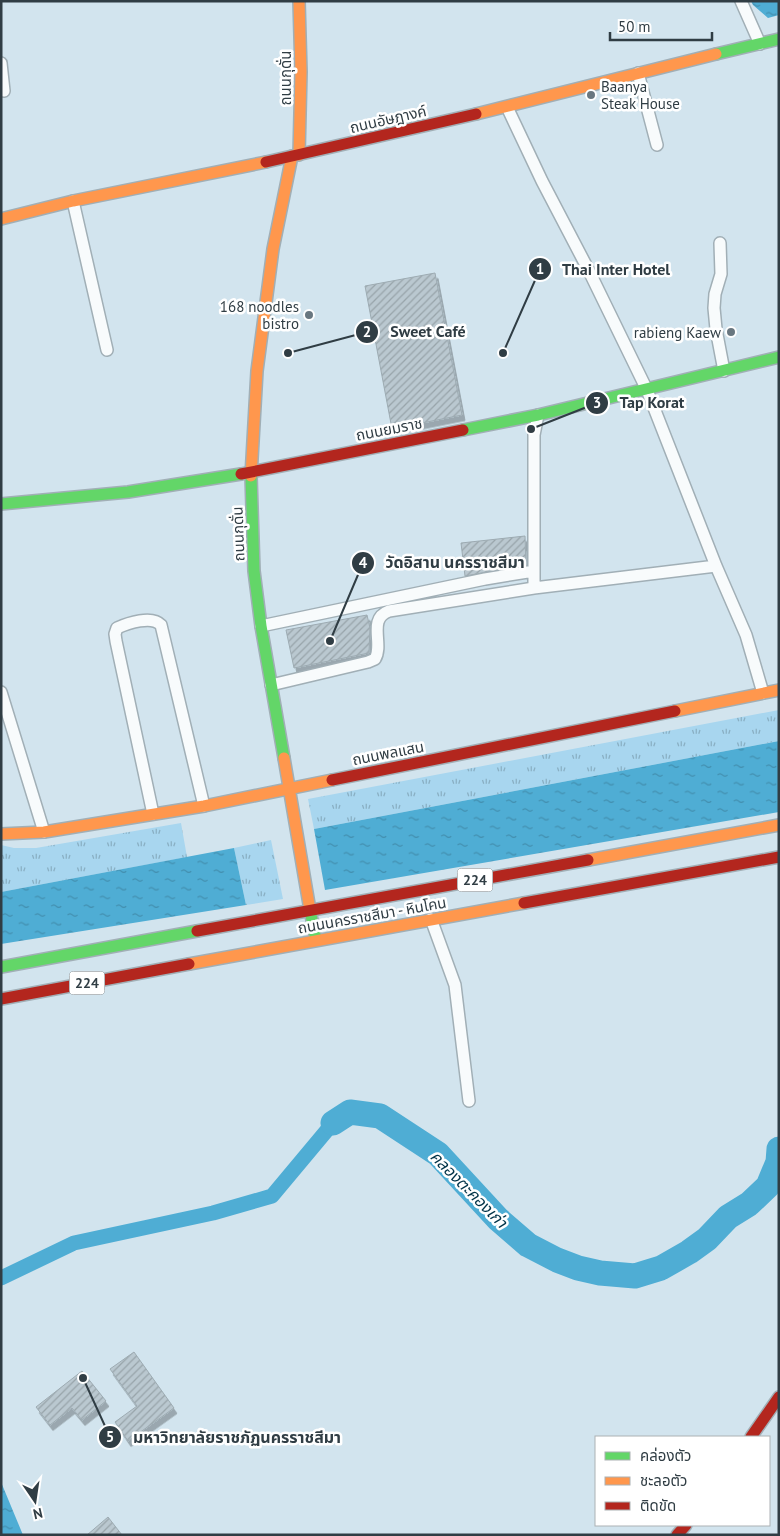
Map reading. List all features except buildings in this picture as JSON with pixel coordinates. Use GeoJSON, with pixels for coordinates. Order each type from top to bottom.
{"type":"FeatureCollection","features":[{"type":"Feature","properties":{"kind":"street","name":"ถนนกุดั่น"},"geometry":{"type":"LineString","coordinates":[[299,1],[302,72],[295,156],[273,249],[257,371],[251,472],[254,571],[260,626],[316,940]]}},
{"type":"Feature","properties":{"kind":"street"},"geometry":{"type":"LineString","coordinates":[[741,1],[760,44]]}},
{"type":"Feature","properties":{"kind":"street","name":"ถนนอัษฎางค์"},"geometry":{"type":"LineString","coordinates":[[1,219],[73,201],[295,156],[507,107],[779,39]]}},
{"type":"Feature","properties":{"kind":"street"},"geometry":{"type":"LineString","coordinates":[[1,63],[4,91]]}},
{"type":"Feature","properties":{"kind":"street"},"geometry":{"type":"LineString","coordinates":[[638,73],[657,145]]}},
{"type":"Feature","properties":{"kind":"street"},"geometry":{"type":"LineString","coordinates":[[507,107],[542,181],[594,279],[647,390],[716,566],[746,635],[763,692]]}},
{"type":"Feature","properties":{"kind":"street"},"geometry":{"type":"LineString","coordinates":[[73,201],[107,350]]}},
{"type":"Feature","properties":{"kind":"street"},"geometry":{"type":"LineString","coordinates":[[720,243],[721,274],[715,294],[714,308],[724,371]]}},
{"type":"Feature","properties":{"kind":"street","name":"ถนนยมราช"},"geometry":{"type":"LineString","coordinates":[[1,504],[128,492],[251,472],[538,415],[779,357]]}},
{"type":"Feature","properties":{"kind":"street"},"geometry":{"type":"LineString","coordinates":[[534,588],[534,435],[538,415]]}},
{"type":"Feature","properties":{"kind":"street"},"geometry":{"type":"LineString","coordinates":[[272,685],[375,659],[378,650],[377,622],[386,612],[534,588],[716,566]]}},
{"type":"Feature","properties":{"kind":"street"},"geometry":{"type":"LineString","coordinates":[[260,626],[486,579],[534,571]]}},
{"type":"Feature","properties":{"kind":"street"},"geometry":{"type":"LineString","coordinates":[[153,814],[115,634],[117,628],[137,622],[153,620],[161,625],[204,806]]}},
{"type":"Feature","properties":{"kind":"street","name":"ถนนพลแสน"},"geometry":{"type":"LineString","coordinates":[[1,834],[44,832],[204,806],[779,690]]}},
{"type":"Feature","properties":{"kind":"street"},"geometry":{"type":"LineString","coordinates":[[1,692],[44,832]]}},
{"type":"Feature","properties":{"kind":"street","name":"ถนนนครราชสีมา - หินโคน"},"geometry":{"type":"LineString","coordinates":[[1,967],[779,825]]}},
{"type":"Feature","properties":{"kind":"street","name":"ถนนนครราชสีมา - หินโคน"},"geometry":{"type":"LineString","coordinates":[[1,999],[779,857]]}},
{"type":"Feature","properties":{"kind":"street"},"geometry":{"type":"LineString","coordinates":[[431,919],[455,985],[469,1101]]}},
{"type":"Feature","properties":{"kind":"street"},"geometry":{"type":"LineString","coordinates":[[752,1436],[779,1397]]}},
{"type":"Feature","properties":{"kind":"street"},"geometry":{"type":"LineString","coordinates":[[676,1535],[685,1526]]}},
{"type":"Feature","properties":{"kind":"green space"},"geometry":{"type":"Polygon","coordinates":[[[779,710],[779,741],[314,829],[308,799],[779,710]]]}},
{"type":"Feature","properties":{"kind":"green space"},"geometry":{"type":"Polygon","coordinates":[[[181,823],[187,857],[1,892],[1,845],[14,848],[36,848],[181,823]]]}},
{"type":"Feature","properties":{"kind":"green space"},"geometry":{"type":"Polygon","coordinates":[[[271,840],[283,899],[246,905],[234,848],[271,840]]]}},
{"type":"Feature","properties":{"kind":"water"},"geometry":{"type":"Polygon","coordinates":[[[751,1],[779,1],[779,15],[768,18],[751,1]]]}},
{"type":"Feature","properties":{"kind":"water"},"geometry":{"type":"Polygon","coordinates":[[[779,741],[779,812],[325,890],[314,829],[779,741]]]}},
{"type":"Feature","properties":{"kind":"water"},"geometry":{"type":"Polygon","coordinates":[[[234,848],[246,905],[1,944],[1,892],[234,848]]]}},
{"type":"Feature","properties":{"kind":"water"},"geometry":{"type":"Polygon","coordinates":[[[1,1482],[23,1535],[1,1535],[1,1482]]]}},
{"type":"Feature","properties":{"kind":"waterway","name":"คลองตะคองเก่า"},"geometry":{"type":"LineString","coordinates":[[333,1123],[350,1112],[380,1116],[438,1154],[498,1219],[528,1245],[557,1260],[578,1268],[600,1273],[635,1276],[661,1268],[689,1252],[707,1239],[728,1217],[749,1204],[768,1186],[778,1162],[779,1149]]}},
{"type":"Feature","properties":{"kind":"waterway","name":"คลองตะคองเก่า"},"geometry":{"type":"LineString","coordinates":[[1,1278],[74,1243],[213,1213],[272,1196],[333,1123]]}},
{"type":"Feature","properties":{"kind":"traffic: fast"},"geometry":{"type":"LineString","coordinates":[[716,54],[779,39]]}},
{"type":"Feature","properties":{"kind":"traffic: fast"},"geometry":{"type":"LineString","coordinates":[[463,430],[538,415],[779,357]]}},
{"type":"Feature","properties":{"kind":"traffic: fast"},"geometry":{"type":"LineString","coordinates":[[1,504],[128,492],[241,474]]}},
{"type":"Feature","properties":{"kind":"traffic: fast"},"geometry":{"type":"LineString","coordinates":[[251,476],[254,571],[261,626],[284,758]]}},
{"type":"Feature","properties":{"kind":"traffic: fast"},"geometry":{"type":"LineString","coordinates":[[310,910],[316,940]]}},
{"type":"Feature","properties":{"kind":"traffic: fast"},"geometry":{"type":"LineString","coordinates":[[1,967],[197,931]]}},
{"type":"Feature","properties":{"kind":"traffic: slow"},"geometry":{"type":"LineString","coordinates":[[299,1],[301,72],[299,155]]}},
{"type":"Feature","properties":{"kind":"traffic: slow"},"geometry":{"type":"LineString","coordinates":[[476,114],[716,54]]}},
{"type":"Feature","properties":{"kind":"traffic: slow"},"geometry":{"type":"LineString","coordinates":[[251,476],[257,371],[273,249],[292,156]]}},
{"type":"Feature","properties":{"kind":"traffic: slow"},"geometry":{"type":"LineString","coordinates":[[1,219],[73,201],[266,162]]}},
{"type":"Feature","properties":{"kind":"traffic: slow"},"geometry":{"type":"LineString","coordinates":[[675,711],[779,690]]}},
{"type":"Feature","properties":{"kind":"traffic: slow"},"geometry":{"type":"LineString","coordinates":[[284,758],[310,910]]}},
{"type":"Feature","properties":{"kind":"traffic: slow"},"geometry":{"type":"LineString","coordinates":[[1,834],[44,832],[204,806],[332,780]]}},
{"type":"Feature","properties":{"kind":"traffic: slow"},"geometry":{"type":"LineString","coordinates":[[588,860],[779,825]]}},
{"type":"Feature","properties":{"kind":"traffic: slow"},"geometry":{"type":"LineString","coordinates":[[189,964],[524,903]]}},
{"type":"Feature","properties":{"kind":"traffic: jam"},"geometry":{"type":"LineString","coordinates":[[266,162],[476,114]]}},
{"type":"Feature","properties":{"kind":"traffic: jam"},"geometry":{"type":"LineString","coordinates":[[241,474],[463,430]]}},
{"type":"Feature","properties":{"kind":"traffic: jam"},"geometry":{"type":"LineString","coordinates":[[332,780],[675,711]]}},
{"type":"Feature","properties":{"kind":"traffic: jam"},"geometry":{"type":"LineString","coordinates":[[524,903],[779,857]]}},
{"type":"Feature","properties":{"kind":"traffic: jam"},"geometry":{"type":"LineString","coordinates":[[197,931],[588,860]]}},
{"type":"Feature","properties":{"kind":"traffic: jam"},"geometry":{"type":"LineString","coordinates":[[1,999],[189,964]]}},
{"type":"Feature","properties":{"kind":"traffic: jam"},"geometry":{"type":"LineString","coordinates":[[752,1436],[779,1397]]}},
{"type":"Feature","properties":{"kind":"traffic: jam"},"geometry":{"type":"LineString","coordinates":[[677,1535],[685,1526]]}},
{"type":"Feature","properties":{"kind":"place","name":"Baanya Steak House"},"geometry":{"type":"Point","coordinates":[591,95]}},
{"type":"Feature","properties":{"kind":"place","name":"168 noodles bistro"},"geometry":{"type":"Point","coordinates":[309,315]}},
{"type":"Feature","properties":{"kind":"place","name":"rabieng Kaew"},"geometry":{"type":"Point","coordinates":[731,332]}},
{"type":"Feature","properties":{"kind":"place","name":"Sweet Café"},"geometry":{"type":"Point","coordinates":[288,353]}},
{"type":"Feature","properties":{"kind":"place","name":"Thai Inter Hotel"},"geometry":{"type":"Point","coordinates":[503,353]}},
{"type":"Feature","properties":{"kind":"place","name":"Tap Korat"},"geometry":{"type":"Point","coordinates":[531,429]}},
{"type":"Feature","properties":{"kind":"place","name":"วัดอิสาน นครราชสีมา"},"geometry":{"type":"Point","coordinates":[330,641]}},
{"type":"Feature","properties":{"kind":"place","name":"มหาวิทยาลัยราชภัฏนครราชสีมา"},"geometry":{"type":"Point","coordinates":[83,1378]}}]}
